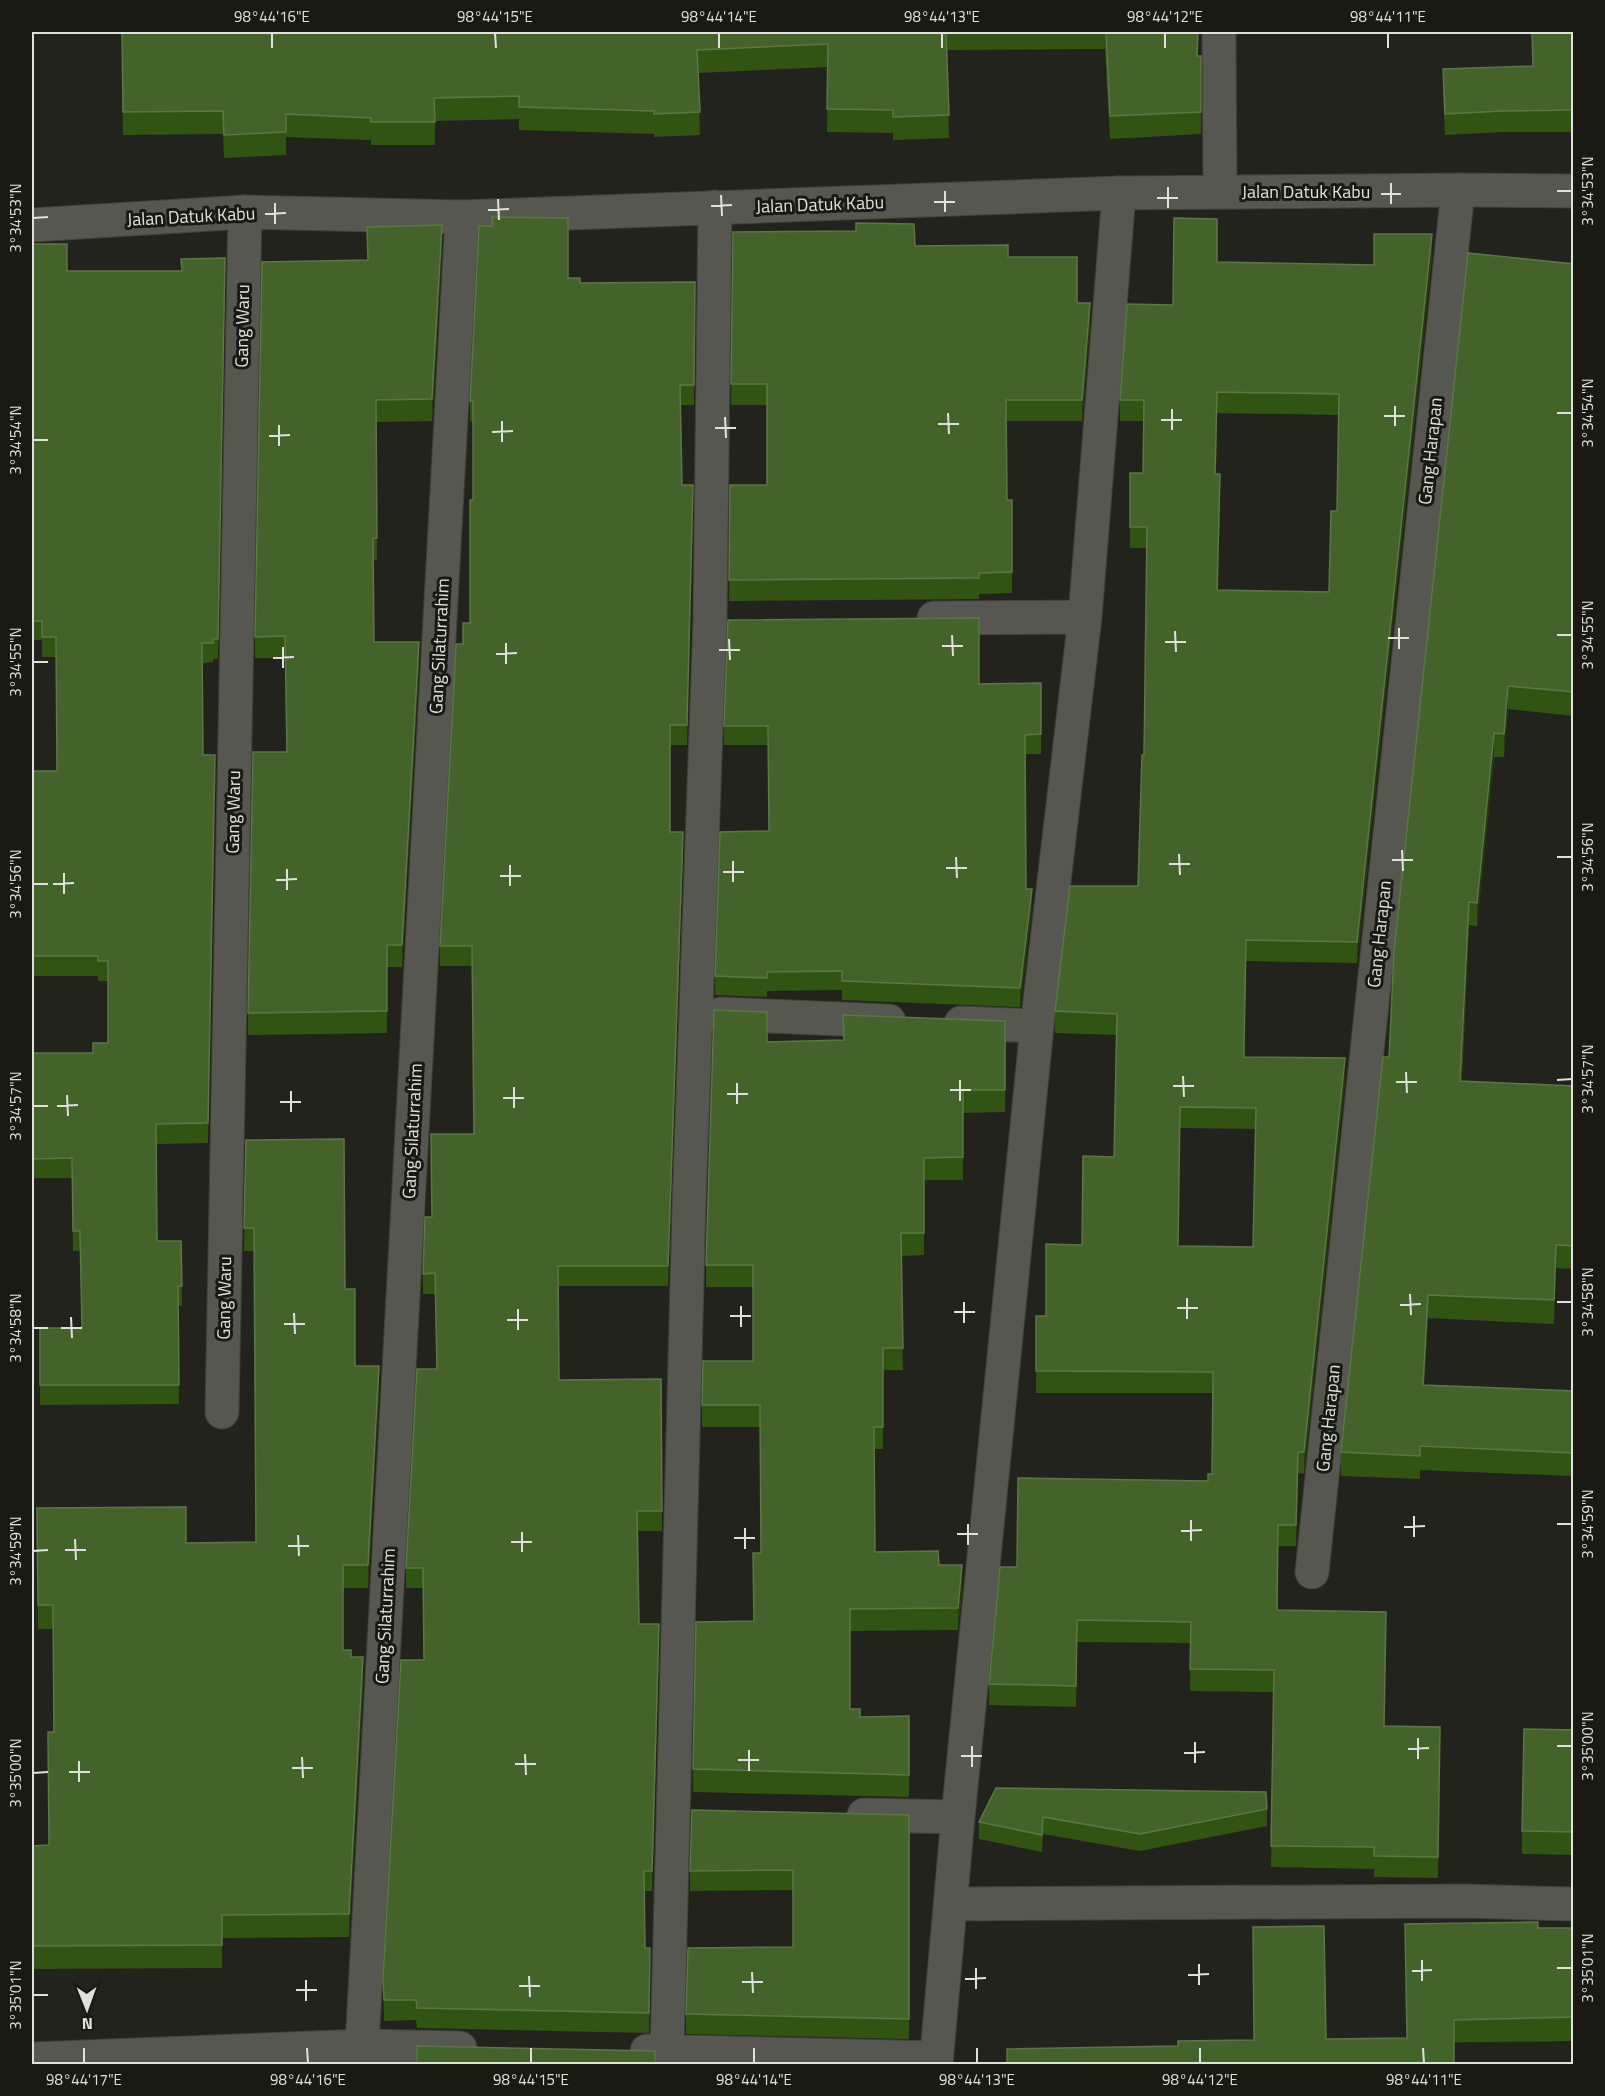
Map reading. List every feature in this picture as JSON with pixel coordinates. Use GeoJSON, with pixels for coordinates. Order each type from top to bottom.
{"type":"FeatureCollection","features":[{"type":"Feature","properties":{"kind":"street"},"geometry":{"type":"LineString","coordinates":[[1219,32],[1220,191]]}},
{"type":"Feature","properties":{"kind":"street","name":"Gang Harapan"},"geometry":{"type":"LineString","coordinates":[[1312,1572],[1458,190]]}},
{"type":"Feature","properties":{"kind":"street","name":"Jalan Datuk Kabu"},"geometry":{"type":"LineString","coordinates":[[32,225],[244,212],[462,217],[1119,193],[1574,191]]}},
{"type":"Feature","properties":{"kind":"street"},"geometry":{"type":"LineString","coordinates":[[620,2051],[936,2061],[958,1817],[1037,1026],[1085,617],[1119,193]]}},
{"type":"Feature","properties":{"kind":"street"},"geometry":{"type":"LineString","coordinates":[[667,2052],[685,1810],[689,1194],[710,620],[715,207]]}},
{"type":"Feature","properties":{"kind":"street","name":"Gang Waru"},"geometry":{"type":"LineString","coordinates":[[222,1412],[244,212]]}},
{"type":"Feature","properties":{"kind":"street","name":"Gang Silaturrahim"},"geometry":{"type":"LineString","coordinates":[[362,2046],[462,217]]}},
{"type":"Feature","properties":{"kind":"street"},"geometry":{"type":"LineString","coordinates":[[909,618],[1085,617]]}},
{"type":"Feature","properties":{"kind":"street"},"geometry":{"type":"LineString","coordinates":[[710,620],[745,620]]}},
{"type":"Feature","properties":{"kind":"street"},"geometry":{"type":"LineString","coordinates":[[696,1013],[1037,1026]]}},
{"type":"Feature","properties":{"kind":"street"},"geometry":{"type":"LineString","coordinates":[[839,1814],[958,1817]]}},
{"type":"Feature","properties":{"kind":"street"},"geometry":{"type":"LineString","coordinates":[[951,1904],[1464,1901],[1574,1904]]}},
{"type":"Feature","properties":{"kind":"street"},"geometry":{"type":"LineString","coordinates":[[32,2060],[362,2046],[491,2048]]}},
{"type":"Feature","properties":{"kind":"building"},"geometry":{"type":"Polygon","coordinates":[[[122,32],[946,32],[949,115],[893,117],[893,110],[827,109],[828,44],[697,50],[700,112],[654,114],[654,111],[519,107],[519,96],[434,98],[435,122],[371,122],[371,118],[286,114],[286,132],[224,135],[223,111],[123,112],[122,32]]]}},
{"type":"Feature","properties":{"kind":"building"},"geometry":{"type":"Polygon","coordinates":[[[1106,32],[1198,32],[1197,56],[1201,56],[1201,112],[1110,116],[1106,32]]]}},
{"type":"Feature","properties":{"kind":"building"},"geometry":{"type":"Polygon","coordinates":[[[1532,32],[1574,32],[1574,110],[1445,114],[1443,69],[1533,66],[1532,32]]]}},
{"type":"Feature","properties":{"kind":"building"},"geometry":{"type":"Polygon","coordinates":[[[492,217],[568,218],[568,278],[580,278],[580,283],[695,282],[694,385],[680,385],[682,485],[693,485],[687,725],[670,725],[670,832],[683,832],[668,1266],[558,1266],[559,1380],[661,1379],[662,1511],[637,1511],[639,1624],[659,1624],[652,1871],[644,1871],[645,1948],[650,1948],[649,2013],[417,2008],[416,2000],[384,2000],[383,1978],[401,1660],[424,1660],[423,1568],[406,1568],[417,1369],[437,1369],[435,1273],[423,1274],[425,1217],[432,1217],[431,1134],[474,1134],[472,946],[440,946],[456,644],[463,644],[463,623],[470,623],[473,401],[470,401],[479,226],[493,226],[492,217]]]}},
{"type":"Feature","properties":{"kind":"building"},"geometry":{"type":"Polygon","coordinates":[[[1174,218],[1217,219],[1217,262],[1374,265],[1374,234],[1432,234],[1357,942],[1246,940],[1244,1057],[1345,1058],[1304,1452],[1298,1452],[1296,1525],[1278,1525],[1277,1610],[1386,1612],[1384,1726],[1440,1727],[1438,1857],[1374,1856],[1374,1847],[1271,1846],[1274,1670],[1190,1669],[1191,1622],[1077,1620],[1076,1686],[989,1684],[1000,1567],[1017,1567],[1018,1478],[1208,1481],[1208,1474],[1212,1474],[1213,1372],[1036,1371],[1036,1316],[1046,1316],[1046,1244],[1082,1245],[1083,1156],[1114,1157],[1117,1014],[1055,1011],[1070,886],[1138,886],[1142,755],[1144,755],[1147,527],[1130,527],[1130,473],[1143,473],[1144,400],[1120,400],[1127,304],[1173,305],[1174,218]],[[1217,392],[1215,474],[1220,474],[1217,590],[1329,592],[1331,511],[1337,511],[1339,394],[1217,392]],[[1180,1107],[1178,1246],[1253,1247],[1256,1108],[1180,1107]]]}},
{"type":"Feature","properties":{"kind":"building"},"geometry":{"type":"Polygon","coordinates":[[[856,223],[914,224],[915,246],[1008,245],[1008,257],[1077,257],[1077,303],[1090,303],[1082,400],[1006,400],[1007,500],[1012,500],[1012,572],[979,573],[979,578],[729,580],[730,485],[767,485],[767,384],[731,384],[733,232],[856,231],[856,223]]]}},
{"type":"Feature","properties":{"kind":"building"},"geometry":{"type":"Polygon","coordinates":[[[442,225],[432,399],[376,400],[377,538],[373,538],[374,642],[419,642],[402,945],[387,945],[387,1011],[248,1013],[253,752],[287,752],[285,636],[255,637],[262,262],[368,260],[367,227],[442,225]]]}},
{"type":"Feature","properties":{"kind":"building"},"geometry":{"type":"Polygon","coordinates":[[[32,244],[67,244],[67,271],[182,271],[181,259],[225,258],[218,639],[213,639],[213,643],[202,643],[203,755],[215,755],[208,1123],[156,1124],[157,1241],[181,1241],[182,1286],[178,1286],[179,1385],[40,1385],[40,1328],[82,1328],[80,1231],[73,1231],[72,1158],[32,1159],[32,1053],[93,1053],[93,1043],[108,1043],[108,961],[98,961],[98,956],[32,956],[32,771],[57,771],[56,637],[42,637],[42,621],[32,621],[32,244]]]}},
{"type":"Feature","properties":{"kind":"building"},"geometry":{"type":"Polygon","coordinates":[[[1468,253],[1574,264],[1574,692],[1508,686],[1504,734],[1494,733],[1477,903],[1469,902],[1460,1081],[1574,1086],[1574,1246],[1556,1245],[1554,1300],[1428,1295],[1423,1385],[1574,1391],[1574,1453],[1420,1446],[1420,1456],[1341,1452],[1383,1057],[1389,1057],[1394,952],[1468,253]]]}},
{"type":"Feature","properties":{"kind":"building"},"geometry":{"type":"Polygon","coordinates":[[[979,618],[979,684],[1041,683],[1041,734],[1025,735],[1026,889],[1032,889],[1020,988],[842,981],[842,971],[767,972],[767,978],[715,976],[720,832],[769,831],[768,726],[724,726],[728,620],[979,618]]]}},
{"type":"Feature","properties":{"kind":"building"},"geometry":{"type":"Polygon","coordinates":[[[714,1010],[767,1012],[767,1042],[844,1040],[843,1015],[1005,1021],[1005,1090],[963,1090],[963,1157],[924,1158],[924,1233],[901,1233],[903,1348],[883,1348],[883,1427],[874,1427],[875,1552],[938,1551],[939,1565],[962,1565],[958,1608],[850,1609],[850,1709],[860,1709],[860,1717],[909,1716],[909,1775],[693,1769],[696,1622],[754,1621],[753,1553],[761,1553],[760,1405],[702,1405],[703,1361],[753,1361],[753,1265],[706,1265],[714,1010]]]}},
{"type":"Feature","properties":{"kind":"building"},"geometry":{"type":"Polygon","coordinates":[[[344,1139],[345,1289],[355,1289],[355,1366],[379,1366],[368,1565],[343,1565],[343,1650],[351,1650],[351,1657],[363,1657],[349,1914],[222,1915],[222,1945],[32,1946],[32,1846],[49,1845],[48,1732],[54,1732],[53,1605],[38,1605],[37,1508],[186,1507],[186,1543],[256,1542],[254,1228],[244,1228],[246,1140],[344,1139]]]}},
{"type":"Feature","properties":{"kind":"building"},"geometry":{"type":"Polygon","coordinates":[[[1524,1729],[1574,1730],[1574,1832],[1522,1831],[1524,1729]]]}},
{"type":"Feature","properties":{"kind":"building"},"geometry":{"type":"Polygon","coordinates":[[[996,1788],[1266,1792],[1267,1809],[1140,1834],[1043,1817],[1042,1835],[979,1822],[996,1788]]]}},
{"type":"Feature","properties":{"kind":"building"},"geometry":{"type":"Polygon","coordinates":[[[692,1810],[909,1815],[909,2019],[686,2014],[688,1948],[793,1947],[793,1870],[690,1871],[692,1810]]]}},
{"type":"Feature","properties":{"kind":"building"},"geometry":{"type":"Polygon","coordinates":[[[1538,1922],[1538,1928],[1574,1928],[1574,2017],[1454,2020],[1454,2064],[1007,2064],[1007,2049],[1178,2046],[1178,2041],[1254,2040],[1253,1927],[1324,1926],[1326,2039],[1407,2038],[1405,1924],[1538,1922]]]}},
{"type":"Feature","properties":{"kind":"building"},"geometry":{"type":"Polygon","coordinates":[[[417,2046],[655,2051],[655,2064],[417,2064],[417,2046]]]}}]}
